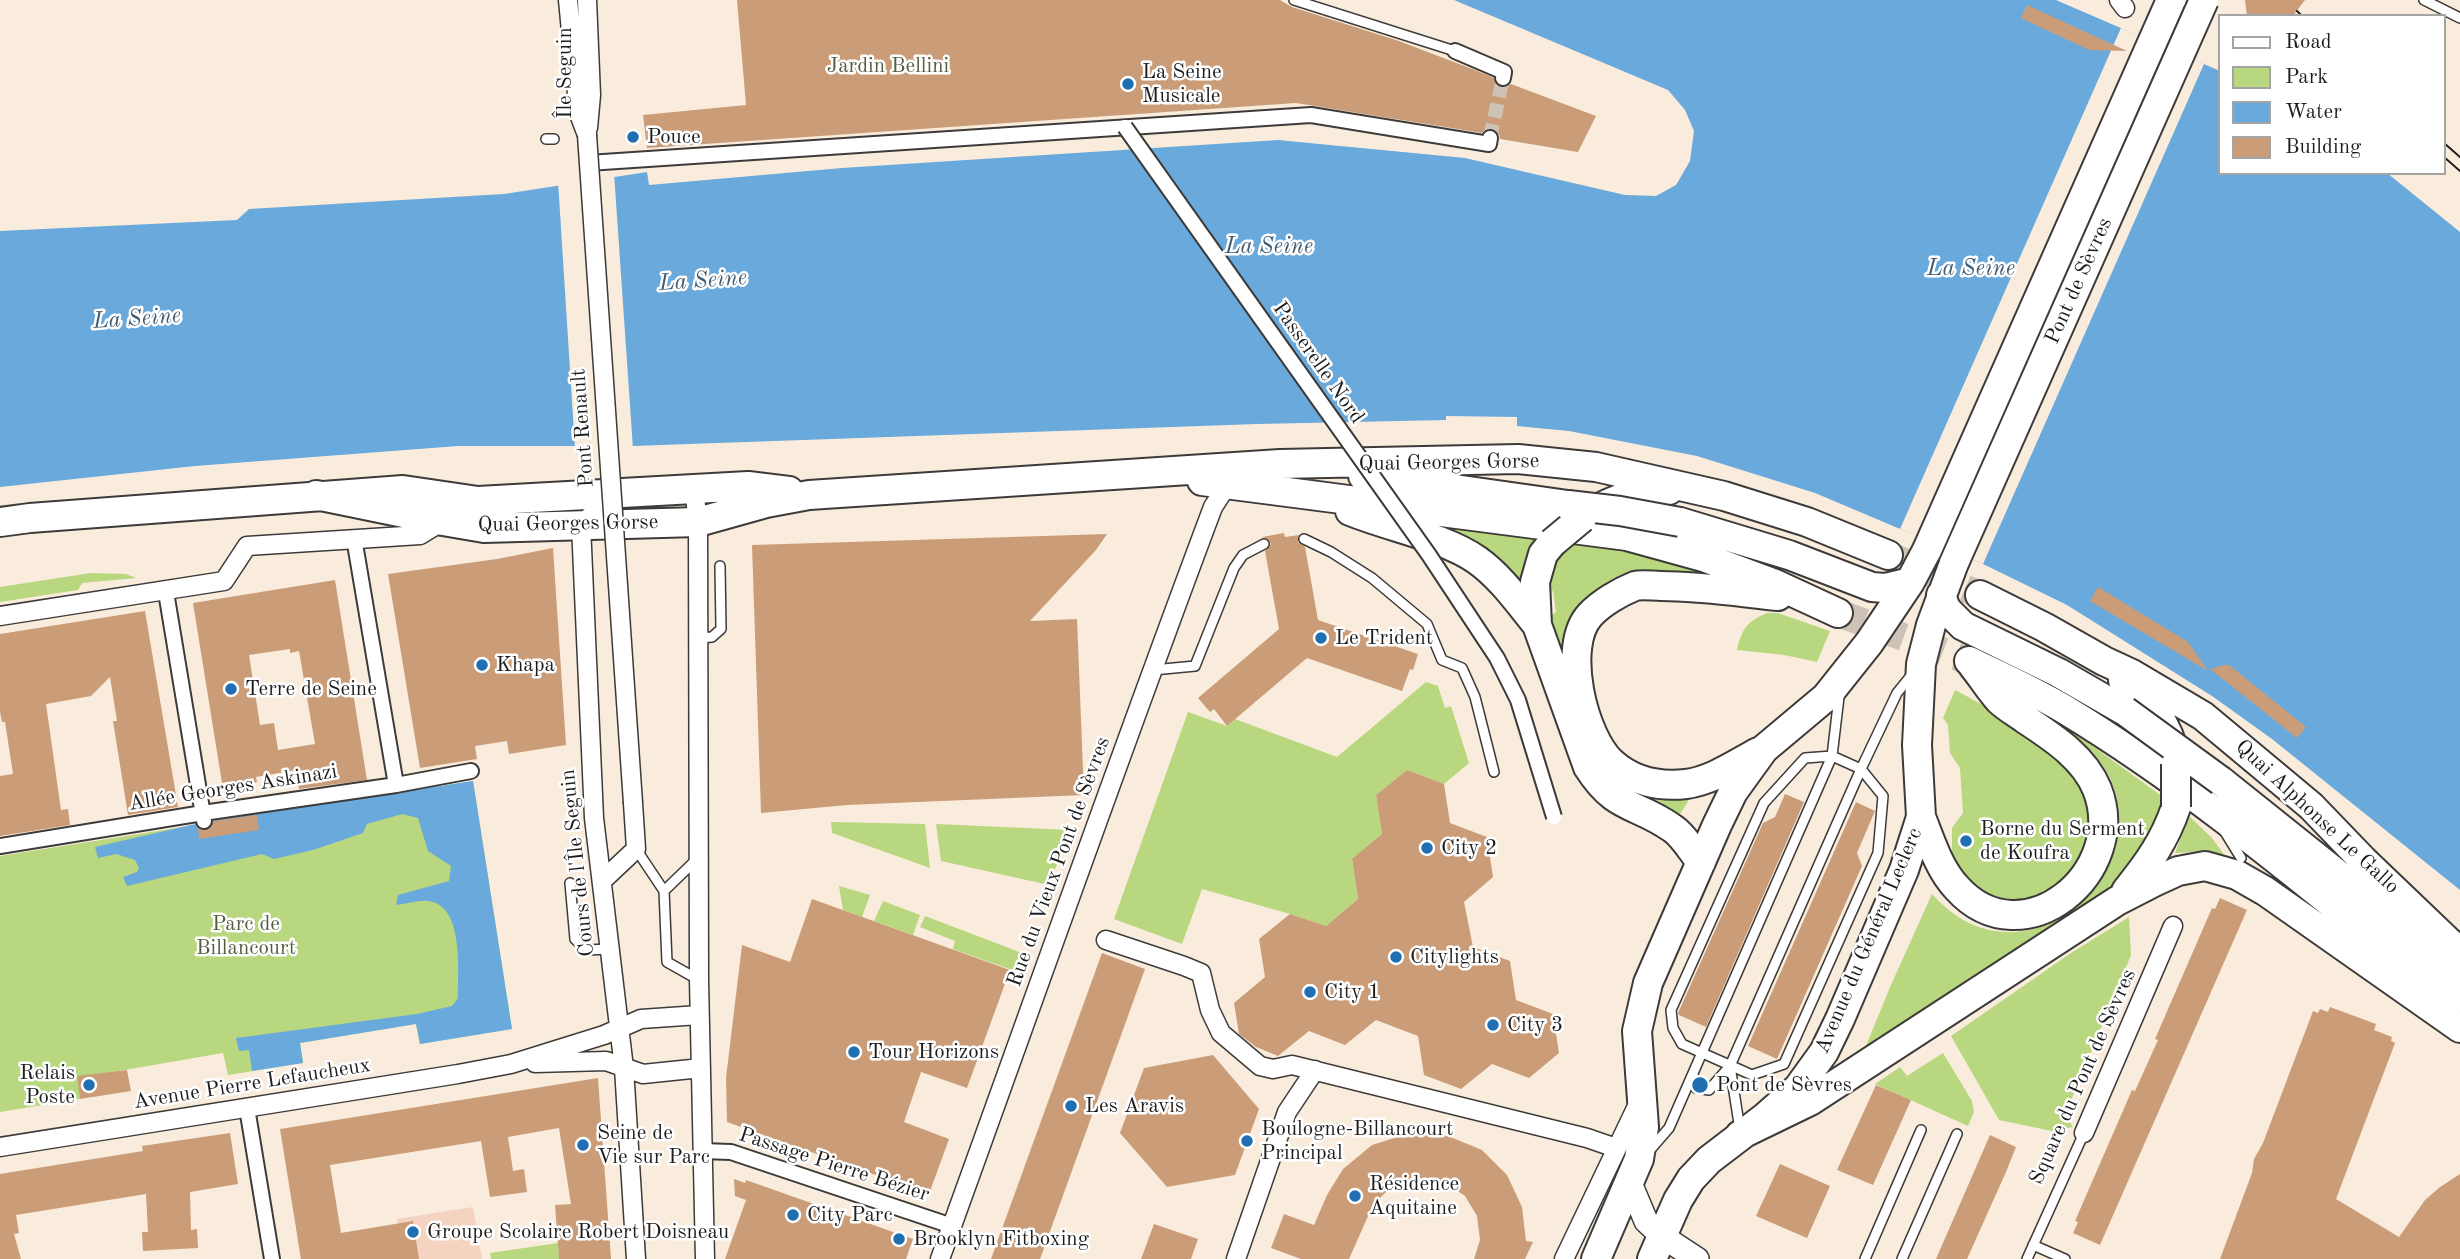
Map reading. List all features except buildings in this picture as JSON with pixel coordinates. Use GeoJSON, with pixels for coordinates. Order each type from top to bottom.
{"type":"FeatureCollection","features":[{"type":"Feature","properties":{"kind":"main road","name":"Pont de Sèvres"},"geometry":{"type":"LineString","coordinates":[[1910,582],[1927,550],[2171,0]]}},
{"type":"Feature","properties":{"kind":"main road","name":"Pont de Sèvres"},"geometry":{"type":"LineString","coordinates":[[1954,563],[2204,0]]}},
{"type":"Feature","properties":{"kind":"main road","name":"Quai Georges Gorse"},"geometry":{"type":"LineString","coordinates":[[316,495],[484,528],[698,522],[766,503],[809,495],[1280,464],[1518,459],[1596,467],[1724,496],[1807,522],[1888,555]]}},
{"type":"Feature","properties":{"kind":"main road"},"geometry":{"type":"LineString","coordinates":[[1280,464],[1575,511],[1620,511],[1680,522],[1789,555],[1872,586],[1885,588],[1910,582]]}},
{"type":"Feature","properties":{"kind":"main road","name":"Quai Georges Gorse"},"geometry":{"type":"LineString","coordinates":[[1165,472],[1199,481],[1627,536],[1703,557],[1838,613]]}},
{"type":"Feature","properties":{"kind":"main road","name":"Quai Georges Gorse"},"geometry":{"type":"LineString","coordinates":[[0,522],[30,517],[403,490],[478,501],[748,486],[809,495]]}},
{"type":"Feature","properties":{"kind":"main road"},"geometry":{"type":"LineString","coordinates":[[1700,862],[1674,829],[1616,800],[1597,781],[1588,767],[1537,625],[1535,582],[1544,554],[1575,511],[1658,490],[1683,490],[1724,496]]}},
{"type":"Feature","properties":{"kind":"main road"},"geometry":{"type":"LineString","coordinates":[[1308,495],[1361,516],[1452,546],[1478,561],[1508,590],[1537,625]]}},
{"type":"Feature","properties":{"kind":"main road","name":"Avenue du Général Leclerc"},"geometry":{"type":"LineString","coordinates":[[1657,1247],[1691,1179],[1709,1160],[1798,1088],[1824,1052],[1904,870],[1922,817],[1917,745],[1922,664],[1941,596],[1954,563]]}},
{"type":"Feature","properties":{"kind":"main road"},"geometry":{"type":"LineString","coordinates":[[1812,600],[1685,586],[1637,586],[1607,601],[1588,616],[1578,642],[1577,684],[1595,741],[1610,761],[1627,774],[1651,783],[1673,785],[1698,782],[1764,749],[1812,710],[1845,674],[1910,582]]}},
{"type":"Feature","properties":{"kind":"main road","name":"Quai Alphonse Le Gallo"},"geometry":{"type":"LineString","coordinates":[[1980,595],[2132,674],[2184,704],[2232,738],[2311,806],[2460,953]]}},
{"type":"Feature","properties":{"kind":"main road"},"geometry":{"type":"LineString","coordinates":[[1941,596],[1946,609],[1963,626],[2059,673],[2125,711],[2221,781],[2366,897],[2460,978]]}},
{"type":"Feature","properties":{"kind":"main road"},"geometry":{"type":"LineString","coordinates":[[1922,817],[1941,865],[1957,888],[1986,910],[2008,916],[2040,910],[2069,894],[2089,872],[2102,839],[2101,806],[2098,790],[2090,775],[2069,751],[2000,701],[1969,661],[2029,689],[2063,709],[2460,1007]]}},
{"type":"Feature","properties":{"kind":"main road"},"geometry":{"type":"LineString","coordinates":[[2104,661],[2142,696],[2163,721],[2172,740],[2185,802],[2147,866],[2117,901]]}},
{"type":"Feature","properties":{"kind":"main road"},"geometry":{"type":"LineString","coordinates":[[1596,1259],[1628,1163],[1644,1127],[1637,1031],[1642,1003],[1653,970],[1733,792],[1764,749]]}},
{"type":"Feature","properties":{"kind":"main road"},"geometry":{"type":"LineString","coordinates":[[1740,1135],[1810,1101],[2117,901],[2178,871],[2205,866],[2236,875],[2320,928],[2460,1028]]}},
{"type":"Feature","properties":{"kind":"street","name":"Île Seguin"},"geometry":{"type":"LineString","coordinates":[[568,0],[579,114],[587,135]]}},
{"type":"Feature","properties":{"kind":"street","name":"Île Seguin"},"geometry":{"type":"LineString","coordinates":[[586,0],[591,95],[587,135]]}},
{"type":"Feature","properties":{"kind":"street"},"geometry":{"type":"LineString","coordinates":[[1455,51],[1504,72],[1503,78]]}},
{"type":"Feature","properties":{"kind":"street"},"geometry":{"type":"LineString","coordinates":[[588,163],[1311,115],[1489,144],[1490,138]]}},
{"type":"Feature","properties":{"kind":"street","name":"Passerelle Nord"},"geometry":{"type":"LineString","coordinates":[[1125,127],[1429,555],[1497,658],[1518,700],[1554,817]]}},
{"type":"Feature","properties":{"kind":"street","name":"Pont Renault"},"geometry":{"type":"LineString","coordinates":[[587,135],[636,849]]}},
{"type":"Feature","properties":{"kind":"street","name":"Rue du Vieux Pont de Sèvres"},"geometry":{"type":"LineString","coordinates":[[940,1259],[1151,670],[1213,507],[1228,484]]}},
{"type":"Feature","properties":{"kind":"street"},"geometry":{"type":"LineString","coordinates":[[694,489],[698,522],[699,1015],[705,1259]]}},
{"type":"Feature","properties":{"kind":"street"},"geometry":{"type":"LineString","coordinates":[[580,525],[604,503],[635,493]]}},
{"type":"Feature","properties":{"kind":"street"},"geometry":{"type":"LineString","coordinates":[[0,616],[166,592],[224,580],[247,545],[420,535],[443,522]]}},
{"type":"Feature","properties":{"kind":"street","name":"Cours de l'Île Seguin"},"geometry":{"type":"LineString","coordinates":[[580,525],[594,818],[624,1068],[636,1259]]}},
{"type":"Feature","properties":{"kind":"street"},"geometry":{"type":"LineString","coordinates":[[354,538],[396,785]]}},
{"type":"Feature","properties":{"kind":"street"},"geometry":{"type":"LineString","coordinates":[[166,592],[204,818]]}},
{"type":"Feature","properties":{"kind":"street","name":"Allée Georges Askinazi"},"geometry":{"type":"LineString","coordinates":[[0,846],[204,818],[471,771]]}},
{"type":"Feature","properties":{"kind":"street"},"geometry":{"type":"LineString","coordinates":[[602,881],[636,849]]}},
{"type":"Feature","properties":{"kind":"street","name":"Square du Pont de Sèvres"},"geometry":{"type":"LineString","coordinates":[[2084,1133],[2173,926]]}},
{"type":"Feature","properties":{"kind":"street"},"geometry":{"type":"LineString","coordinates":[[1106,940],[1201,974],[1210,1010],[1221,1032],[1260,1066],[1273,1069],[1292,1065],[1315,1070],[1587,1138],[1628,1163],[1657,1247],[1697,1259]]}},
{"type":"Feature","properties":{"kind":"street","name":"Avenue Pierre Lefaucheux"},"geometry":{"type":"LineString","coordinates":[[0,1147],[511,1064],[604,1035],[641,1019],[699,1015]]}},
{"type":"Feature","properties":{"kind":"street","name":"Avenue Pierre Lefaucheux"},"geometry":{"type":"LineString","coordinates":[[511,1064],[606,1061],[643,1074],[701,1068]]}},
{"type":"Feature","properties":{"kind":"street"},"geometry":{"type":"LineString","coordinates":[[1236,1259],[1287,1112],[1315,1070]]}},
{"type":"Feature","properties":{"kind":"street"},"geometry":{"type":"LineString","coordinates":[[247,1108],[272,1259]]}},
{"type":"Feature","properties":{"kind":"street","name":"Passage Pierre Bézier"},"geometry":{"type":"LineString","coordinates":[[702,1151],[731,1152],[952,1226]]}},
{"type":"Feature","properties":{"kind":"street"},"geometry":{"type":"LineString","coordinates":[[1564,1259],[1628,1163]]}},
{"type":"Feature","properties":{"kind":"lane"},"geometry":{"type":"LineString","coordinates":[[1294,0],[1455,51]]}},
{"type":"Feature","properties":{"kind":"lane"},"geometry":{"type":"LineString","coordinates":[[2424,0],[2460,18]]}},
{"type":"Feature","properties":{"kind":"lane"},"geometry":{"type":"LineString","coordinates":[[1304,539],[1331,552],[1372,578],[1427,624],[1442,660],[1462,668],[1475,697],[1494,772]]}},
{"type":"Feature","properties":{"kind":"lane"},"geometry":{"type":"LineString","coordinates":[[1151,670],[1195,666],[1234,568],[1243,555],[1264,544]]}},
{"type":"Feature","properties":{"kind":"lane"},"geometry":{"type":"LineString","coordinates":[[697,638],[712,638],[721,629],[720,566]]}},
{"type":"Feature","properties":{"kind":"lane"},"geometry":{"type":"LineString","coordinates":[[1693,1074],[1696,1088],[1709,1090],[1730,1066],[1897,693],[1922,664]]}},
{"type":"Feature","properties":{"kind":"lane"},"geometry":{"type":"LineString","coordinates":[[1628,1163],[1655,1146],[1668,1128],[1693,1074],[1832,757],[1836,710],[1845,674]]}},
{"type":"Feature","properties":{"kind":"lane"},"geometry":{"type":"LineString","coordinates":[[1832,757],[1861,769],[1883,796],[1878,853],[1784,1064],[1752,1075],[1682,1044],[1673,1028],[1671,1010],[1764,803],[1805,758],[1832,757]]}},
{"type":"Feature","properties":{"kind":"lane"},"geometry":{"type":"LineString","coordinates":[[2185,802],[2210,811],[2241,858]]}},
{"type":"Feature","properties":{"kind":"lane"},"geometry":{"type":"LineString","coordinates":[[636,849],[664,891],[667,962],[699,980]]}},
{"type":"Feature","properties":{"kind":"lane"},"geometry":{"type":"LineString","coordinates":[[664,891],[699,858]]}},
{"type":"Feature","properties":{"kind":"lane"},"geometry":{"type":"LineString","coordinates":[[569,883],[575,939],[586,950],[610,948]]}},
{"type":"Feature","properties":{"kind":"lane"},"geometry":{"type":"LineString","coordinates":[[1730,1066],[1740,1135]]}},
{"type":"Feature","properties":{"kind":"lane"},"geometry":{"type":"LineString","coordinates":[[1865,1259],[1921,1130]]}},
{"type":"Feature","properties":{"kind":"lane","name":"Square du Pont de Sèvres"},"geometry":{"type":"LineString","coordinates":[[2027,1259],[2084,1133]]}},
{"type":"Feature","properties":{"kind":"lane"},"geometry":{"type":"LineString","coordinates":[[1902,1259],[1957,1134]]}},
{"type":"Feature","properties":{"kind":"lane"},"geometry":{"type":"LineString","coordinates":[[2033,1245],[2064,1259]]}},
{"type":"Feature","properties":{"kind":"shaded area","name":"Groupe Scolaire Robert Doisneau"},"geometry":{"type":"Polygon","coordinates":[[[473,1207],[482,1259],[301,1259],[297,1240],[397,1224],[397,1219],[473,1207]]]}},
{"type":"Feature","properties":{"kind":"green space"},"geometry":{"type":"Polygon","coordinates":[[[1417,524],[1538,538],[1527,560],[1524,598],[1417,524]]]}},
{"type":"Feature","properties":{"kind":"green space"},"geometry":{"type":"Polygon","coordinates":[[[1573,542],[1598,542],[1746,578],[1669,577],[1577,623],[1595,753],[1695,790],[1679,816],[1626,791],[1600,771],[1548,617],[1556,612],[1553,591],[1544,590],[1547,567],[1573,542]]]}},
{"type":"Feature","properties":{"kind":"green space"},"geometry":{"type":"Polygon","coordinates":[[[91,573],[126,574],[136,578],[82,583],[78,590],[0,602],[0,587],[91,573]]]}},
{"type":"Feature","properties":{"kind":"green space"},"geometry":{"type":"Polygon","coordinates":[[[1767,613],[1778,613],[1830,631],[1817,662],[1737,650],[1746,627],[1767,613]]]}},
{"type":"Feature","properties":{"kind":"green space"},"geometry":{"type":"Polygon","coordinates":[[[1426,682],[1438,686],[1445,708],[1451,706],[1469,763],[1444,784],[1407,770],[1376,795],[1382,834],[1352,860],[1358,899],[1326,926],[1202,889],[1182,944],[1114,919],[1188,712],[1227,726],[1235,719],[1337,757],[1426,682]]]}},
{"type":"Feature","properties":{"kind":"green space"},"geometry":{"type":"Polygon","coordinates":[[[1955,690],[2005,718],[2055,756],[2078,783],[2086,801],[2089,819],[2081,855],[2071,871],[2058,884],[2025,901],[1982,899],[1952,862],[1952,828],[1963,813],[1960,768],[1950,753],[1948,725],[1943,718],[1955,690]]]}},
{"type":"Feature","properties":{"kind":"green space"},"geometry":{"type":"Polygon","coordinates":[[[2044,711],[2166,799],[2149,848],[2107,894],[1916,1019],[1865,1048],[1932,894],[1968,923],[1995,931],[2023,931],[2049,924],[2073,910],[2092,891],[2107,868],[2117,842],[2119,815],[2110,778],[2087,747],[2044,711]]]}},
{"type":"Feature","properties":{"kind":"green space","name":"Parc de Billancourt"},"geometry":{"type":"Polygon","coordinates":[[[473,781],[512,1029],[420,1044],[416,1024],[300,1043],[303,1063],[228,1075],[223,1053],[78,1078],[80,1099],[0,1112],[0,856],[473,781]]]}},
{"type":"Feature","properties":{"kind":"green space"},"geometry":{"type":"Polygon","coordinates":[[[2189,816],[2212,838],[2225,856],[2196,852],[2175,853],[2189,816]]]}},
{"type":"Feature","properties":{"kind":"green space"},"geometry":{"type":"Polygon","coordinates":[[[831,822],[925,824],[930,868],[832,833],[831,822]]]}},
{"type":"Feature","properties":{"kind":"green space"},"geometry":{"type":"Polygon","coordinates":[[[936,824],[1070,830],[1049,885],[941,861],[936,824]]]}},
{"type":"Feature","properties":{"kind":"green space"},"geometry":{"type":"Polygon","coordinates":[[[839,886],[870,895],[862,917],[843,910],[839,886]]]}},
{"type":"Feature","properties":{"kind":"green space"},"geometry":{"type":"Polygon","coordinates":[[[883,901],[920,915],[913,935],[874,921],[883,901]]]}},
{"type":"Feature","properties":{"kind":"green space"},"geometry":{"type":"Polygon","coordinates":[[[925,916],[1022,953],[1015,971],[953,949],[955,941],[920,927],[925,916]]]}},
{"type":"Feature","properties":{"kind":"green space"},"geometry":{"type":"Polygon","coordinates":[[[2129,917],[2131,955],[2065,1115],[2073,1127],[2052,1131],[1999,1120],[1951,1036],[2071,953],[2129,917]]]}},
{"type":"Feature","properties":{"kind":"green space"},"geometry":{"type":"Polygon","coordinates":[[[1943,1053],[1972,1101],[1974,1112],[1968,1126],[1875,1084],[1900,1067],[1907,1076],[1943,1053]]]}},
{"type":"Feature","properties":{"kind":"green space"},"geometry":{"type":"Polygon","coordinates":[[[558,1243],[559,1259],[491,1259],[490,1253],[558,1243]]]}},
{"type":"Feature","properties":{"kind":"water","name":"La Seine"},"geometry":{"type":"Polygon","coordinates":[[[1454,0],[2056,0],[2218,70],[2218,175],[2389,175],[2460,232],[2460,890],[2272,739],[2212,696],[2067,605],[1983,564],[1815,493],[1697,456],[1569,431],[1517,426],[1517,417],[1446,416],[1446,420],[633,446],[458,446],[195,466],[0,487],[0,231],[237,220],[249,209],[504,194],[647,172],[649,185],[842,168],[1278,140],[1465,158],[1625,195],[1656,196],[1676,185],[1690,161],[1694,131],[1685,110],[1668,90],[1454,0]]]}},
{"type":"Feature","properties":{"kind":"water"},"geometry":{"type":"Polygon","coordinates":[[[473,781],[512,1029],[420,1044],[416,1024],[300,1043],[303,1063],[252,1071],[249,1050],[239,1051],[236,1038],[417,1014],[452,1006],[458,998],[458,957],[454,927],[448,915],[440,906],[429,901],[396,905],[398,895],[449,881],[451,866],[428,851],[418,818],[402,814],[367,824],[363,833],[313,850],[274,859],[262,854],[127,886],[123,877],[137,872],[139,868],[135,860],[116,854],[98,858],[95,847],[204,822],[473,781]]]}},
{"type":"Feature","properties":{"kind":"pier"},"geometry":{"type":"Polygon","coordinates":[[[2121,28],[2204,64],[1983,564],[1900,529],[2121,28]]]}},
{"type":"Feature","properties":{"kind":"pier"},"geometry":{"type":"Polygon","coordinates":[[[614,173],[633,449],[575,449],[558,181],[614,173]]]}},
{"type":"Feature","properties":{"kind":"tunnel"},"geometry":{"type":"LineString","coordinates":[[1490,138],[1503,78]]}},
{"type":"Feature","properties":{"kind":"tunnel"},"geometry":{"type":"LineString","coordinates":[[1888,555],[1980,595]]}},
{"type":"Feature","properties":{"kind":"tunnel"},"geometry":{"type":"LineString","coordinates":[[1838,613],[1969,661]]}},
{"type":"Feature","properties":{"kind":"tram line"},"geometry":{"type":"LineString","coordinates":[[2297,11],[2300,14]]}},
{"type":"Feature","properties":{"kind":"tram line"},"geometry":{"type":"LineString","coordinates":[[2446,145],[2460,157]]}},
{"type":"Feature","properties":{"kind":"tram line"},"geometry":{"type":"LineString","coordinates":[[2446,159],[2460,171]]}},
{"type":"Feature","properties":{"kind":"place","name":"La Seine Musicale"},"geometry":{"type":"Point","coordinates":[1128,84]}},
{"type":"Feature","properties":{"kind":"place","name":"Pouce"},"geometry":{"type":"Point","coordinates":[633,137]}},
{"type":"Feature","properties":{"kind":"place","name":"Le Trident"},"geometry":{"type":"Point","coordinates":[1321,638]}},
{"type":"Feature","properties":{"kind":"place","name":"Khapa"},"geometry":{"type":"Point","coordinates":[482,665]}},
{"type":"Feature","properties":{"kind":"place","name":"Terre de Seine"},"geometry":{"type":"Point","coordinates":[231,689]}},
{"type":"Feature","properties":{"kind":"place","name":"Borne du Serment de Koufra"},"geometry":{"type":"Point","coordinates":[1966,841]}},
{"type":"Feature","properties":{"kind":"place","name":"City 2"},"geometry":{"type":"Point","coordinates":[1427,848]}},
{"type":"Feature","properties":{"kind":"place","name":"Citylights"},"geometry":{"type":"Point","coordinates":[1396,957]}},
{"type":"Feature","properties":{"kind":"place","name":"City 1"},"geometry":{"type":"Point","coordinates":[1310,992]}},
{"type":"Feature","properties":{"kind":"place","name":"City 3"},"geometry":{"type":"Point","coordinates":[1493,1025]}},
{"type":"Feature","properties":{"kind":"place","name":"Tour Horizons"},"geometry":{"type":"Point","coordinates":[854,1052]}},
{"type":"Feature","properties":{"kind":"place","name":"Relais Poste"},"geometry":{"type":"Point","coordinates":[89,1085]}},
{"type":"Feature","properties":{"kind":"place","name":"Pont de Sèvres"},"geometry":{"type":"Point","coordinates":[1700,1085]}},
{"type":"Feature","properties":{"kind":"place","name":"Les Aravis"},"geometry":{"type":"Point","coordinates":[1071,1106]}},
{"type":"Feature","properties":{"kind":"place","name":"Boulogne-Billancourt Principal"},"geometry":{"type":"Point","coordinates":[1247,1141]}},
{"type":"Feature","properties":{"kind":"place","name":"Seine de Vie sur Parc"},"geometry":{"type":"Point","coordinates":[583,1145]}},
{"type":"Feature","properties":{"kind":"place","name":"Résidence Aquitaine"},"geometry":{"type":"Point","coordinates":[1355,1196]}},
{"type":"Feature","properties":{"kind":"place","name":"City Parc"},"geometry":{"type":"Point","coordinates":[793,1215]}},
{"type":"Feature","properties":{"kind":"place","name":"Groupe Scolaire Robert Doisneau"},"geometry":{"type":"Point","coordinates":[413,1232]}},
{"type":"Feature","properties":{"kind":"place","name":"Brooklyn Fitboxing"},"geometry":{"type":"Point","coordinates":[899,1239]}},
{"type":"Feature","properties":{"kind":"park label","name":"Jardin Bellini"},"geometry":{"type":"Point","coordinates":[888,66]}}]}
